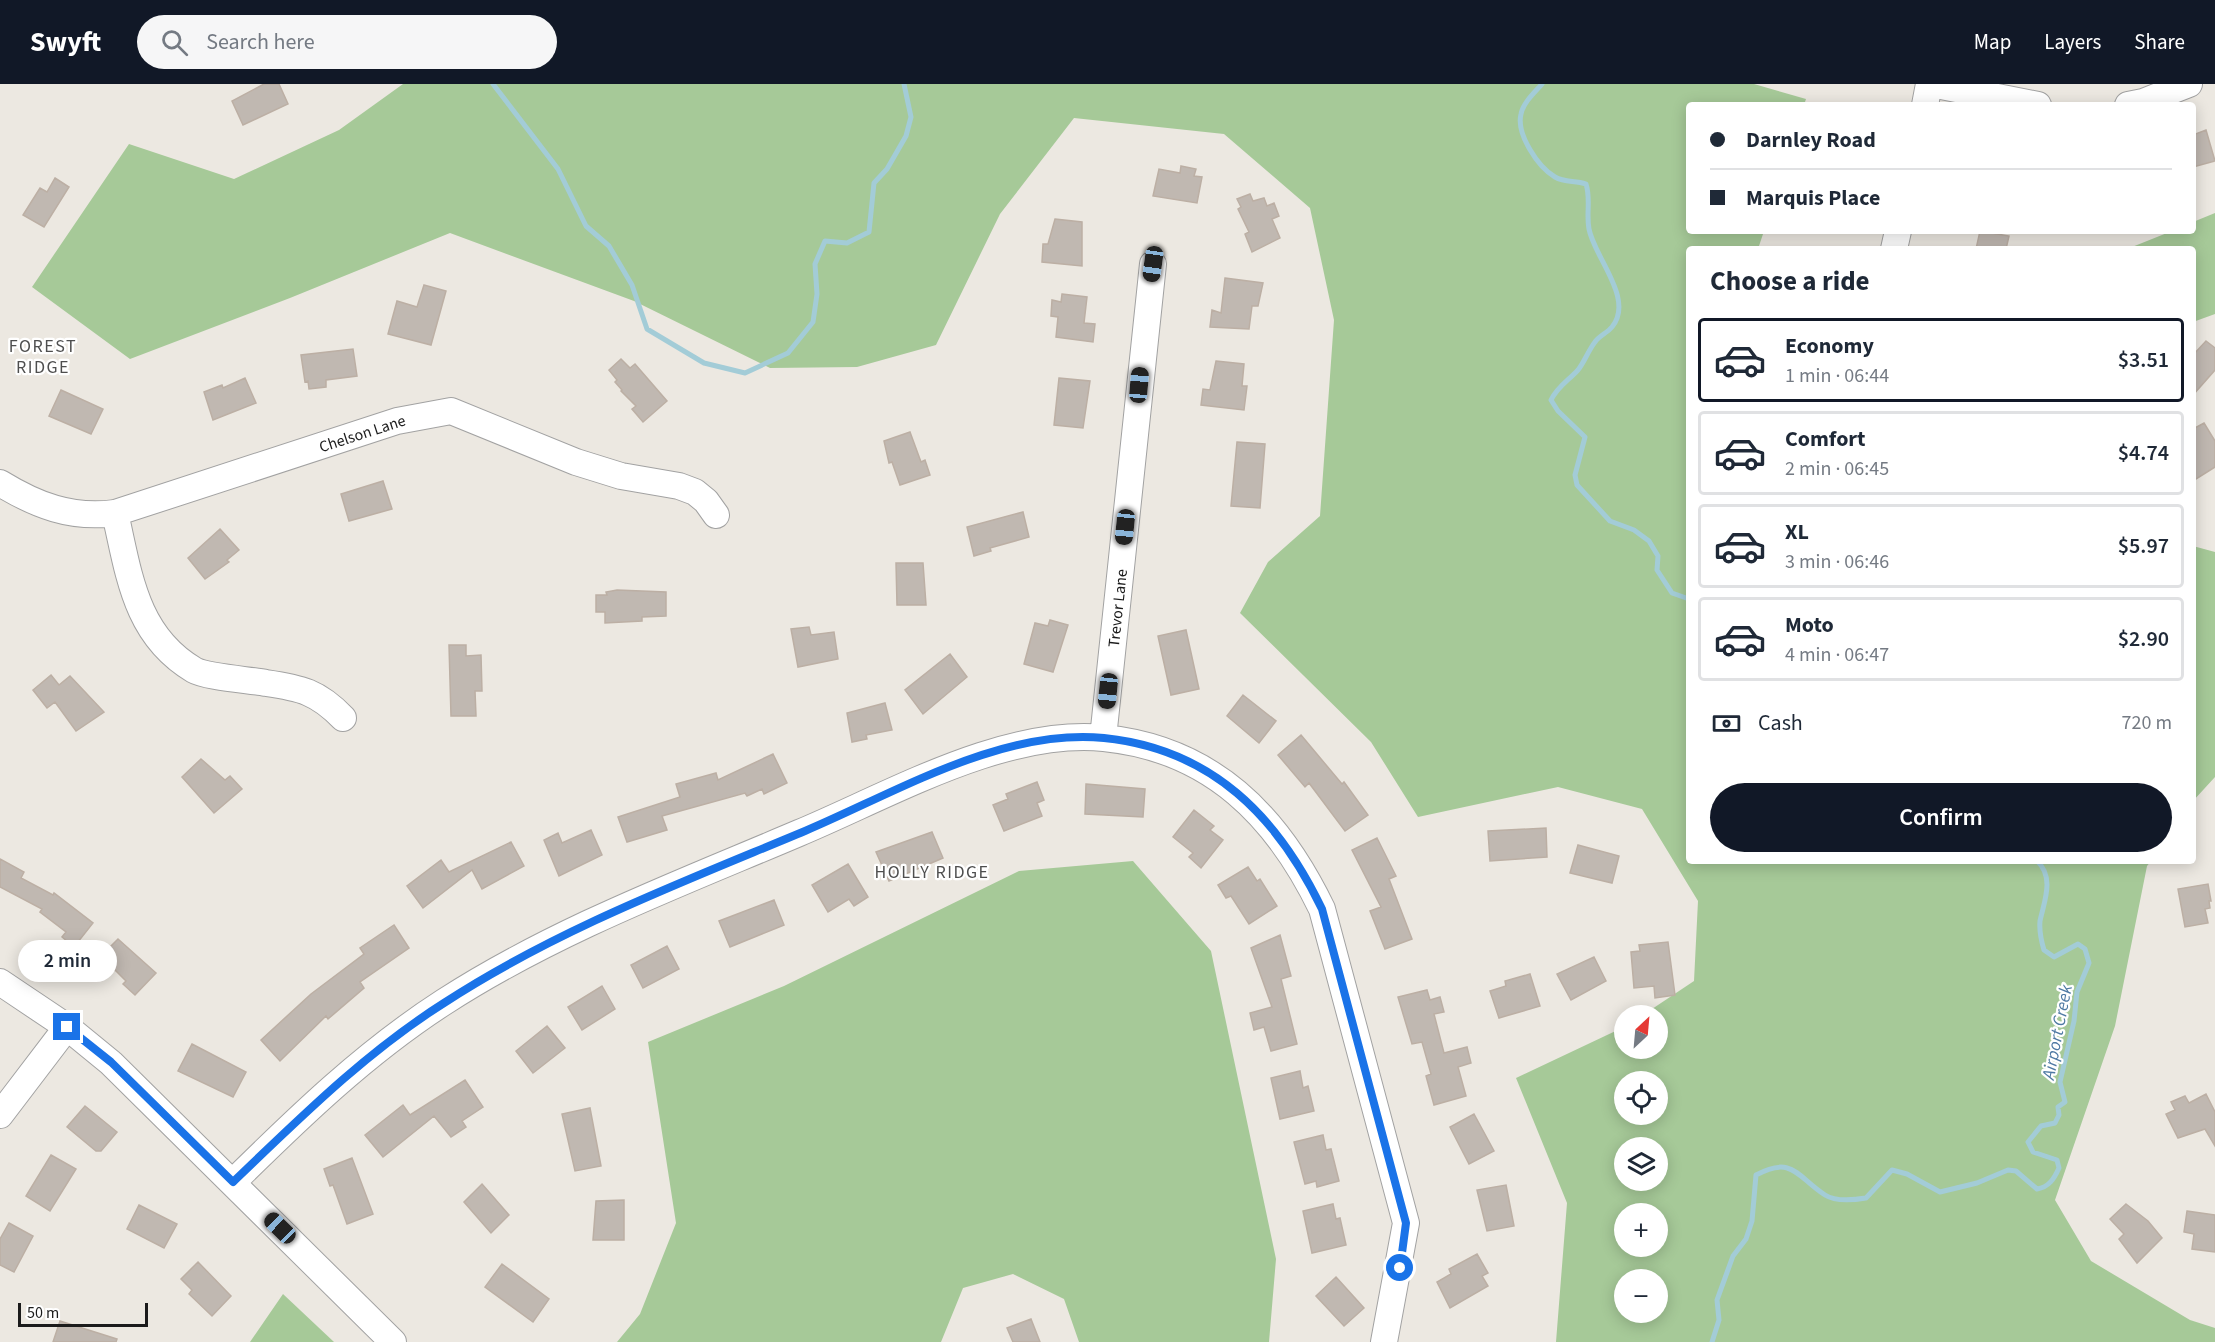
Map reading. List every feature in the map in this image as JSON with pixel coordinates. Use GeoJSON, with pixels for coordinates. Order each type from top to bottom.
{"type":"FeatureCollection","features":[{"type":"Feature","properties":{"kind":"street"},"geometry":{"type":"LineString","coordinates":[[1925,102],[1930,84],[2023,102]]}},
{"type":"Feature","properties":{"kind":"street"},"geometry":{"type":"LineString","coordinates":[[2138,102],[2189,84]]}},
{"type":"Feature","properties":{"kind":"street","name":"Trevor Lane"},"geometry":{"type":"LineString","coordinates":[[1103,738],[1153,264]]}},
{"type":"Feature","properties":{"kind":"street","name":"Chelson Lane"},"geometry":{"type":"LineString","coordinates":[[0,483],[27,499],[50,508],[79,514],[115,513],[397,421],[451,411],[576,462],[621,476],[679,486],[695,492],[706,501],[716,515]]}},
{"type":"Feature","properties":{"kind":"street"},"geometry":{"type":"LineString","coordinates":[[115,513],[134,598],[156,639],[196,671],[302,689],[327,701],[343,718]]}},
{"type":"Feature","properties":{"kind":"street"},"geometry":{"type":"LineString","coordinates":[[233,1182],[314,1103],[363,1061],[444,1002],[538,948],[661,891],[966,761],[1040,740],[1072,737],[1103,738],[1157,750],[1190,764],[1244,797],[1283,840],[1303,870],[1322,909],[1406,1223],[1384,1342]]}},
{"type":"Feature","properties":{"kind":"street"},"geometry":{"type":"LineString","coordinates":[[0,982],[67,1027],[111,1062],[393,1342]]}},
{"type":"Feature","properties":{"kind":"street"},"geometry":{"type":"LineString","coordinates":[[0,1115],[67,1027]]}},
{"type":"Feature","properties":{"kind":"green space"},"geometry":{"type":"Polygon","coordinates":[[[403,84],[1754,84],[1806,99],[1805,102],[1686,102],[1686,234],[1763,234],[1759,246],[1686,246],[1686,864],[2149,864],[2115,1026],[2055,1200],[2091,1261],[2190,1320],[2215,1328],[2215,1342],[1556,1342],[1567,1203],[1516,1078],[1614,1032],[1614,1059],[1668,1059],[1668,1005],[1658,1005],[1694,981],[1698,901],[1642,809],[1558,787],[1418,817],[1371,742],[1240,613],[1268,562],[1320,516],[1334,320],[1310,208],[1224,134],[1074,118],[1000,214],[936,345],[857,367],[770,368],[634,301],[450,233],[290,298],[130,359],[32,287],[129,144],[234,179],[339,130],[403,84]]]}},
{"type":"Feature","properties":{"kind":"green space"},"geometry":{"type":"Polygon","coordinates":[[[2215,213],[2215,314],[2196,321],[2196,246],[2134,246],[2164,234],[2196,234],[2196,221],[2215,213]]]}},
{"type":"Feature","properties":{"kind":"green space"},"geometry":{"type":"Polygon","coordinates":[[[2196,547],[2215,552],[2215,777],[2196,798],[2196,547]]]}},
{"type":"Feature","properties":{"kind":"green space"},"geometry":{"type":"Polygon","coordinates":[[[1133,861],[1211,951],[1276,1259],[1269,1342],[1079,1342],[1064,1299],[1013,1274],[963,1288],[941,1342],[617,1342],[640,1314],[676,1223],[648,1042],[784,986],[1019,871],[1133,861]]]}},
{"type":"Feature","properties":{"kind":"green space"},"geometry":{"type":"Polygon","coordinates":[[[283,1294],[334,1342],[250,1342],[283,1294]]]}},
{"type":"Feature","properties":{"kind":"building"},"geometry":{"type":"Polygon","coordinates":[[[264,84],[279,84],[288,104],[243,125],[232,101],[264,84]]]}},
{"type":"Feature","properties":{"kind":"building"},"geometry":{"type":"Polygon","coordinates":[[[2206,130],[2215,161],[2196,166],[2196,134],[2206,130]]]}},
{"type":"Feature","properties":{"kind":"building"},"geometry":{"type":"Polygon","coordinates":[[[1181,166],[1196,169],[1194,176],[1202,177],[1197,203],[1153,196],[1159,169],[1180,173],[1181,166]]]}},
{"type":"Feature","properties":{"kind":"building"},"geometry":{"type":"Polygon","coordinates":[[[55,178],[69,187],[44,227],[23,215],[40,188],[47,192],[55,178]]]}},
{"type":"Feature","properties":{"kind":"building"},"geometry":{"type":"Polygon","coordinates":[[[1250,194],[1253,201],[1264,198],[1267,206],[1274,203],[1279,216],[1272,219],[1280,238],[1252,252],[1245,234],[1249,232],[1238,209],[1241,207],[1237,199],[1250,194]]]}},
{"type":"Feature","properties":{"kind":"building"},"geometry":{"type":"Polygon","coordinates":[[[1055,219],[1082,222],[1082,266],[1042,262],[1043,244],[1048,244],[1055,219]]]}},
{"type":"Feature","properties":{"kind":"building"},"geometry":{"type":"Polygon","coordinates":[[[1979,234],[2009,236],[2007,246],[1977,246],[1979,234]]]}},
{"type":"Feature","properties":{"kind":"building"},"geometry":{"type":"Polygon","coordinates":[[[1225,278],[1263,283],[1258,306],[1252,306],[1249,329],[1210,327],[1212,310],[1221,313],[1225,278]]]}},
{"type":"Feature","properties":{"kind":"building"},"geometry":{"type":"Polygon","coordinates":[[[424,285],[446,291],[431,345],[388,334],[397,301],[417,307],[424,285]]]}},
{"type":"Feature","properties":{"kind":"building"},"geometry":{"type":"Polygon","coordinates":[[[1062,294],[1087,297],[1084,323],[1095,324],[1093,342],[1056,337],[1058,317],[1051,316],[1052,300],[1061,302],[1062,294]]]}},
{"type":"Feature","properties":{"kind":"building"},"geometry":{"type":"Polygon","coordinates":[[[2206,341],[2215,348],[2215,370],[2196,392],[2196,352],[2206,341]]]}},
{"type":"Feature","properties":{"kind":"building"},"geometry":{"type":"Polygon","coordinates":[[[353,349],[357,376],[326,380],[326,387],[309,389],[308,381],[305,382],[301,355],[353,349]]]}},
{"type":"Feature","properties":{"kind":"building"},"geometry":{"type":"Polygon","coordinates":[[[621,359],[630,368],[635,364],[667,401],[643,422],[632,409],[636,406],[621,391],[615,382],[617,380],[609,370],[621,359]]]}},
{"type":"Feature","properties":{"kind":"building"},"geometry":{"type":"Polygon","coordinates":[[[1216,361],[1244,364],[1242,386],[1247,386],[1244,410],[1201,405],[1203,389],[1210,390],[1216,361]]]}},
{"type":"Feature","properties":{"kind":"building"},"geometry":{"type":"Polygon","coordinates":[[[245,378],[256,403],[213,420],[204,392],[222,385],[223,388],[245,378]]]}},
{"type":"Feature","properties":{"kind":"building"},"geometry":{"type":"Polygon","coordinates":[[[1059,378],[1090,381],[1083,428],[1054,425],[1059,378]]]}},
{"type":"Feature","properties":{"kind":"building"},"geometry":{"type":"Polygon","coordinates":[[[61,390],[103,409],[91,434],[49,416],[61,390]]]}},
{"type":"Feature","properties":{"kind":"building"},"geometry":{"type":"Polygon","coordinates":[[[2204,423],[2215,441],[2215,467],[2196,479],[2196,427],[2204,423]]]}},
{"type":"Feature","properties":{"kind":"building"},"geometry":{"type":"Polygon","coordinates":[[[910,432],[921,462],[925,460],[930,475],[900,485],[892,462],[889,463],[884,441],[910,432]]]}},
{"type":"Feature","properties":{"kind":"building"},"geometry":{"type":"Polygon","coordinates":[[[1237,442],[1265,444],[1260,508],[1231,506],[1237,442]]]}},
{"type":"Feature","properties":{"kind":"building"},"geometry":{"type":"Polygon","coordinates":[[[383,481],[392,509],[349,521],[341,494],[383,481]]]}},
{"type":"Feature","properties":{"kind":"building"},"geometry":{"type":"Polygon","coordinates":[[[1023,512],[1029,537],[990,548],[991,551],[974,556],[967,527],[1023,512]]]}},
{"type":"Feature","properties":{"kind":"building"},"geometry":{"type":"Polygon","coordinates":[[[220,529],[239,550],[227,560],[229,562],[205,579],[188,558],[220,529]]]}},
{"type":"Feature","properties":{"kind":"building"},"geometry":{"type":"Polygon","coordinates":[[[896,563],[923,563],[926,605],[897,605],[896,563]]]}},
{"type":"Feature","properties":{"kind":"building"},"geometry":{"type":"Polygon","coordinates":[[[617,590],[666,592],[666,616],[642,617],[642,621],[605,623],[605,612],[596,612],[596,595],[607,595],[606,592],[617,590]]]}},
{"type":"Feature","properties":{"kind":"building"},"geometry":{"type":"Polygon","coordinates":[[[1050,620],[1068,625],[1053,672],[1024,664],[1035,623],[1048,626],[1050,620]]]}},
{"type":"Feature","properties":{"kind":"building"},"geometry":{"type":"Polygon","coordinates":[[[809,627],[811,635],[834,632],[838,659],[798,667],[791,629],[809,627]]]}},
{"type":"Feature","properties":{"kind":"building"},"geometry":{"type":"Polygon","coordinates":[[[1186,630],[1199,689],[1171,695],[1158,636],[1186,630]]]}},
{"type":"Feature","properties":{"kind":"building"},"geometry":{"type":"Polygon","coordinates":[[[449,645],[466,645],[466,656],[481,655],[482,691],[475,691],[476,716],[451,716],[449,645]]]}},
{"type":"Feature","properties":{"kind":"building"},"geometry":{"type":"Polygon","coordinates":[[[950,654],[967,677],[923,714],[905,690],[950,654]]]}},
{"type":"Feature","properties":{"kind":"building"},"geometry":{"type":"Polygon","coordinates":[[[51,675],[59,685],[70,676],[104,712],[76,731],[55,702],[47,708],[33,690],[51,675]]]}},
{"type":"Feature","properties":{"kind":"building"},"geometry":{"type":"Polygon","coordinates":[[[1243,695],[1276,721],[1259,743],[1227,716],[1243,695]]]}},
{"type":"Feature","properties":{"kind":"building"},"geometry":{"type":"Polygon","coordinates":[[[885,703],[892,730],[866,735],[867,739],[852,742],[847,713],[885,703]]]}},
{"type":"Feature","properties":{"kind":"building"},"geometry":{"type":"Polygon","coordinates":[[[1301,735],[1342,784],[1344,782],[1368,815],[1345,831],[1309,783],[1305,787],[1278,755],[1301,735]]]}},
{"type":"Feature","properties":{"kind":"building"},"geometry":{"type":"Polygon","coordinates":[[[773,754],[787,783],[764,794],[762,789],[747,796],[745,793],[662,816],[667,830],[627,842],[618,817],[680,797],[676,784],[716,773],[718,780],[773,754]]]}},
{"type":"Feature","properties":{"kind":"building"},"geometry":{"type":"Polygon","coordinates":[[[201,759],[225,780],[230,776],[242,789],[214,813],[182,777],[201,759]]]}},
{"type":"Feature","properties":{"kind":"building"},"geometry":{"type":"Polygon","coordinates":[[[1037,782],[1044,800],[1037,803],[1042,816],[1004,831],[993,805],[1008,799],[1006,794],[1037,782]]]}},
{"type":"Feature","properties":{"kind":"building"},"geometry":{"type":"Polygon","coordinates":[[[1086,784],[1145,789],[1143,817],[1085,814],[1086,784]]]}},
{"type":"Feature","properties":{"kind":"building"},"geometry":{"type":"Polygon","coordinates":[[[1194,810],[1214,826],[1210,830],[1223,840],[1201,868],[1189,857],[1193,853],[1173,837],[1194,810]]]}},
{"type":"Feature","properties":{"kind":"building"},"geometry":{"type":"Polygon","coordinates":[[[1546,828],[1547,857],[1490,861],[1488,831],[1546,828]]]}},
{"type":"Feature","properties":{"kind":"building"},"geometry":{"type":"Polygon","coordinates":[[[591,830],[602,855],[559,876],[544,840],[558,833],[562,843],[591,830]]]}},
{"type":"Feature","properties":{"kind":"building"},"geometry":{"type":"Polygon","coordinates":[[[932,832],[943,858],[889,881],[876,852],[932,832]]]}},
{"type":"Feature","properties":{"kind":"building"},"geometry":{"type":"Polygon","coordinates":[[[1377,838],[1396,876],[1389,879],[1412,939],[1385,949],[1370,911],[1381,907],[1352,850],[1377,838]]]}},
{"type":"Feature","properties":{"kind":"building"},"geometry":{"type":"Polygon","coordinates":[[[511,842],[524,866],[482,889],[472,870],[423,908],[407,886],[441,860],[449,872],[511,842]]]}},
{"type":"Feature","properties":{"kind":"building"},"geometry":{"type":"Polygon","coordinates":[[[1578,845],[1619,856],[1612,883],[1570,873],[1578,845]]]}},
{"type":"Feature","properties":{"kind":"building"},"geometry":{"type":"Polygon","coordinates":[[[0,859],[24,872],[21,878],[53,895],[54,893],[93,923],[74,947],[62,937],[66,932],[40,912],[42,909],[0,887],[0,859]]]}},
{"type":"Feature","properties":{"kind":"building"},"geometry":{"type":"Polygon","coordinates":[[[848,864],[868,897],[854,906],[849,899],[828,912],[812,885],[848,864]]]}},
{"type":"Feature","properties":{"kind":"building"},"geometry":{"type":"Polygon","coordinates":[[[1248,867],[1257,881],[1260,879],[1277,906],[1249,924],[1231,896],[1226,898],[1218,885],[1248,867]]]}},
{"type":"Feature","properties":{"kind":"building"},"geometry":{"type":"Polygon","coordinates":[[[2208,884],[2211,901],[2209,901],[2210,908],[2205,909],[2208,923],[2185,927],[2178,889],[2208,884]]]}},
{"type":"Feature","properties":{"kind":"building"},"geometry":{"type":"Polygon","coordinates":[[[774,900],[784,925],[730,947],[719,921],[774,900]]]}},
{"type":"Feature","properties":{"kind":"building"},"geometry":{"type":"Polygon","coordinates":[[[394,925],[409,948],[360,982],[364,988],[328,1019],[326,1016],[280,1061],[261,1040],[311,994],[364,954],[360,948],[394,925]]]}},
{"type":"Feature","properties":{"kind":"building"},"geometry":{"type":"Polygon","coordinates":[[[1280,935],[1291,976],[1281,979],[1297,1044],[1271,1051],[1264,1027],[1254,1030],[1250,1013],[1272,1007],[1251,948],[1280,935]]]}},
{"type":"Feature","properties":{"kind":"building"},"geometry":{"type":"Polygon","coordinates":[[[118,939],[156,973],[135,995],[123,984],[126,981],[101,956],[118,939]]]}},
{"type":"Feature","properties":{"kind":"building"},"geometry":{"type":"Polygon","coordinates":[[[1668,942],[1675,995],[1655,998],[1654,986],[1634,988],[1631,952],[1640,951],[1639,945],[1668,942]]]}},
{"type":"Feature","properties":{"kind":"building"},"geometry":{"type":"Polygon","coordinates":[[[667,946],[679,969],[643,988],[631,965],[667,946]]]}},
{"type":"Feature","properties":{"kind":"building"},"geometry":{"type":"Polygon","coordinates":[[[1594,957],[1606,981],[1571,1000],[1557,974],[1594,957]]]}},
{"type":"Feature","properties":{"kind":"building"},"geometry":{"type":"Polygon","coordinates":[[[1530,974],[1540,1006],[1499,1018],[1490,991],[1506,986],[1505,981],[1530,974]]]}},
{"type":"Feature","properties":{"kind":"building"},"geometry":{"type":"Polygon","coordinates":[[[602,986],[615,1009],[582,1030],[568,1007],[602,986]]]}},
{"type":"Feature","properties":{"kind":"building"},"geometry":{"type":"Polygon","coordinates":[[[1427,990],[1430,1000],[1440,997],[1444,1012],[1434,1014],[1444,1053],[1467,1047],[1471,1063],[1458,1067],[1466,1096],[1434,1105],[1426,1076],[1431,1074],[1422,1042],[1412,1044],[1398,997],[1427,990]]]}},
{"type":"Feature","properties":{"kind":"building"},"geometry":{"type":"Polygon","coordinates":[[[547,1026],[565,1048],[533,1073],[516,1051],[547,1026]]]}},
{"type":"Feature","properties":{"kind":"building"},"geometry":{"type":"Polygon","coordinates":[[[192,1044],[246,1072],[233,1097],[178,1071],[192,1044]]]}},
{"type":"Feature","properties":{"kind":"building"},"geometry":{"type":"Polygon","coordinates":[[[1300,1071],[1303,1088],[1308,1086],[1314,1111],[1280,1119],[1271,1078],[1300,1071]]]}},
{"type":"Feature","properties":{"kind":"building"},"geometry":{"type":"Polygon","coordinates":[[[465,1080],[483,1107],[462,1121],[466,1127],[451,1137],[434,1116],[383,1157],[365,1135],[403,1105],[410,1115],[465,1080]]]}},
{"type":"Feature","properties":{"kind":"building"},"geometry":{"type":"Polygon","coordinates":[[[2206,1094],[2215,1112],[2215,1146],[2205,1129],[2178,1138],[2166,1114],[2175,1110],[2171,1102],[2185,1096],[2189,1103],[2206,1094]]]}},
{"type":"Feature","properties":{"kind":"building"},"geometry":{"type":"Polygon","coordinates":[[[85,1106],[117,1132],[101,1151],[96,1151],[67,1127],[85,1106]]]}},
{"type":"Feature","properties":{"kind":"building"},"geometry":{"type":"Polygon","coordinates":[[[590,1108],[601,1166],[575,1171],[562,1114],[590,1108]]]}},
{"type":"Feature","properties":{"kind":"building"},"geometry":{"type":"Polygon","coordinates":[[[1474,1114],[1494,1151],[1469,1164],[1450,1127],[1474,1114]]]}},
{"type":"Feature","properties":{"kind":"building"},"geometry":{"type":"Polygon","coordinates":[[[1323,1135],[1326,1150],[1331,1149],[1339,1181],[1317,1187],[1316,1181],[1305,1184],[1294,1142],[1323,1135]]]}},
{"type":"Feature","properties":{"kind":"building"},"geometry":{"type":"Polygon","coordinates":[[[51,1155],[76,1169],[50,1211],[26,1196],[51,1155]]]}},
{"type":"Feature","properties":{"kind":"building"},"geometry":{"type":"Polygon","coordinates":[[[352,1158],[373,1214],[347,1224],[333,1185],[330,1186],[324,1169],[352,1158]]]}},
{"type":"Feature","properties":{"kind":"building"},"geometry":{"type":"Polygon","coordinates":[[[482,1184],[509,1215],[491,1233],[464,1202],[482,1184]]]}},
{"type":"Feature","properties":{"kind":"building"},"geometry":{"type":"Polygon","coordinates":[[[1506,1185],[1514,1226],[1487,1231],[1477,1190],[1506,1185]]]}},
{"type":"Feature","properties":{"kind":"building"},"geometry":{"type":"Polygon","coordinates":[[[624,1200],[624,1240],[593,1240],[596,1201],[624,1200]]]}},
{"type":"Feature","properties":{"kind":"building"},"geometry":{"type":"Polygon","coordinates":[[[1333,1204],[1336,1219],[1340,1218],[1346,1245],[1312,1253],[1303,1211],[1333,1204]]]}},
{"type":"Feature","properties":{"kind":"building"},"geometry":{"type":"Polygon","coordinates":[[[2126,1204],[2148,1221],[2162,1238],[2137,1263],[2119,1239],[2124,1234],[2110,1219],[2126,1204]]]}},
{"type":"Feature","properties":{"kind":"building"},"geometry":{"type":"Polygon","coordinates":[[[139,1205],[177,1224],[164,1248],[127,1229],[139,1205]]]}},
{"type":"Feature","properties":{"kind":"building"},"geometry":{"type":"Polygon","coordinates":[[[2187,1211],[2215,1215],[2215,1252],[2192,1249],[2194,1234],[2184,1232],[2187,1211]]]}},
{"type":"Feature","properties":{"kind":"building"},"geometry":{"type":"Polygon","coordinates":[[[9,1223],[33,1236],[14,1272],[0,1265],[0,1239],[9,1223]]]}},
{"type":"Feature","properties":{"kind":"building"},"geometry":{"type":"Polygon","coordinates":[[[1477,1254],[1488,1273],[1482,1276],[1488,1286],[1450,1308],[1437,1282],[1451,1274],[1449,1269],[1477,1254]]]}},
{"type":"Feature","properties":{"kind":"building"},"geometry":{"type":"Polygon","coordinates":[[[198,1262],[231,1296],[212,1316],[189,1294],[192,1290],[181,1279],[198,1262]]]}},
{"type":"Feature","properties":{"kind":"building"},"geometry":{"type":"Polygon","coordinates":[[[502,1264],[549,1299],[533,1322],[485,1287],[502,1264]]]}},
{"type":"Feature","properties":{"kind":"building"},"geometry":{"type":"Polygon","coordinates":[[[1336,1277],[1364,1308],[1344,1326],[1316,1296],[1336,1277]]]}},
{"type":"Feature","properties":{"kind":"building"},"geometry":{"type":"Polygon","coordinates":[[[1031,1319],[1040,1342],[1013,1342],[1007,1328],[1031,1319]]]}},
{"type":"Feature","properties":{"kind":"building"},"geometry":{"type":"Polygon","coordinates":[[[60,1321],[117,1339],[116,1342],[53,1342],[60,1321]]]}},
{"type":"Feature","properties":{"kind":"waterway","name":"Airport Creek"},"geometry":{"type":"LineString","coordinates":[[493,84],[558,169],[586,226],[609,246],[632,285],[647,329],[704,363],[745,373],[788,353],[813,322],[817,294],[815,264],[825,241],[847,243],[869,232],[874,183],[887,169],[906,136],[911,117],[904,84]]}},
{"type":"Feature","properties":{"kind":"waterway","name":"Airport Creek"},"geometry":{"type":"LineString","coordinates":[[1542,84],[1522,110],[1520,122],[1525,140],[1535,158],[1548,172],[1563,180],[1586,184],[1589,229],[1592,240],[1611,278],[1619,304],[1618,316],[1612,327],[1597,340],[1578,370],[1560,387],[1551,400],[1558,411],[1585,437],[1575,475],[1577,485],[1610,521],[1634,530],[1649,541],[1658,556],[1657,570],[1672,593],[1686,598]]}},
{"type":"Feature","properties":{"kind":"waterway","name":"Airport Creek"},"geometry":{"type":"LineString","coordinates":[[1712,1342],[1719,1320],[1717,1300],[1733,1256],[1746,1239],[1752,1221],[1756,1175],[1768,1169],[1787,1168],[1801,1175],[1825,1195],[1845,1200],[1866,1198],[1892,1170],[1907,1174],[1940,1192],[1977,1183],[2008,1170],[2016,1171],[2037,1189],[2053,1179],[2059,1168],[2057,1160],[2033,1152],[2028,1142],[2041,1126],[2055,1123],[2059,1115],[2058,1107],[2065,1102],[2060,1082],[2074,1021],[2077,992],[2089,963],[2085,949],[2078,944],[2054,957],[2044,950],[2040,921],[2046,898],[2047,882],[2046,874],[2040,864]]}},
{"type":"Feature","properties":{"kind":"district","name":"FOREST RIDGE"},"geometry":{"type":"Point","coordinates":[43,356]}},
{"type":"Feature","properties":{"kind":"district","name":"HOLLY RIDGE"},"geometry":{"type":"Point","coordinates":[932,872]}},
{"type":"Feature","properties":{"kind":"route"},"geometry":{"type":"LineString","coordinates":[[67,1027],[111,1062],[233,1182],[314,1103],[363,1061],[444,1002],[538,948],[661,891],[966,761],[1040,740],[1072,737],[1123,741],[1157,750],[1190,764],[1215,777],[1244,797],[1283,840],[1303,870],[1322,909],[1406,1223],[1400,1268]]}}]}
